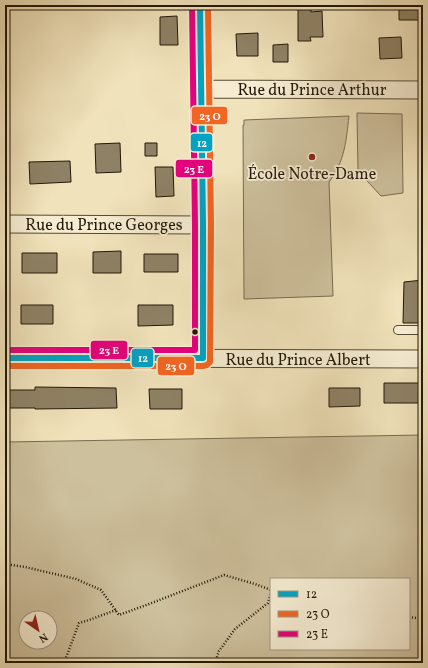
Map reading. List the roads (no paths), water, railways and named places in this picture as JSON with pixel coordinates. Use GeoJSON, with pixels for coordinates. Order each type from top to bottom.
{"type":"FeatureCollection","features":[{"type":"Feature","properties":{"kind":"street"},"geometry":{"type":"LineString","coordinates":[[200,5],[203,358]]}},
{"type":"Feature","properties":{"kind":"street","name":"Rue du Prince Arthur"},"geometry":{"type":"LineString","coordinates":[[200,89],[423,90]]}},
{"type":"Feature","properties":{"kind":"street","name":"Rue du Prince Georges"},"geometry":{"type":"LineString","coordinates":[[5,224],[203,225]]}},
{"type":"Feature","properties":{"kind":"street","name":"Rue du Prince Albert"},"geometry":{"type":"LineString","coordinates":[[5,358],[423,359]]}},
{"type":"Feature","properties":{"kind":"lane"},"geometry":{"type":"LineString","coordinates":[[398,330],[423,330]]}},
{"type":"Feature","properties":{"kind":"place","name":"École Notre-Dame"},"geometry":{"type":"Point","coordinates":[312,157]}}]}
